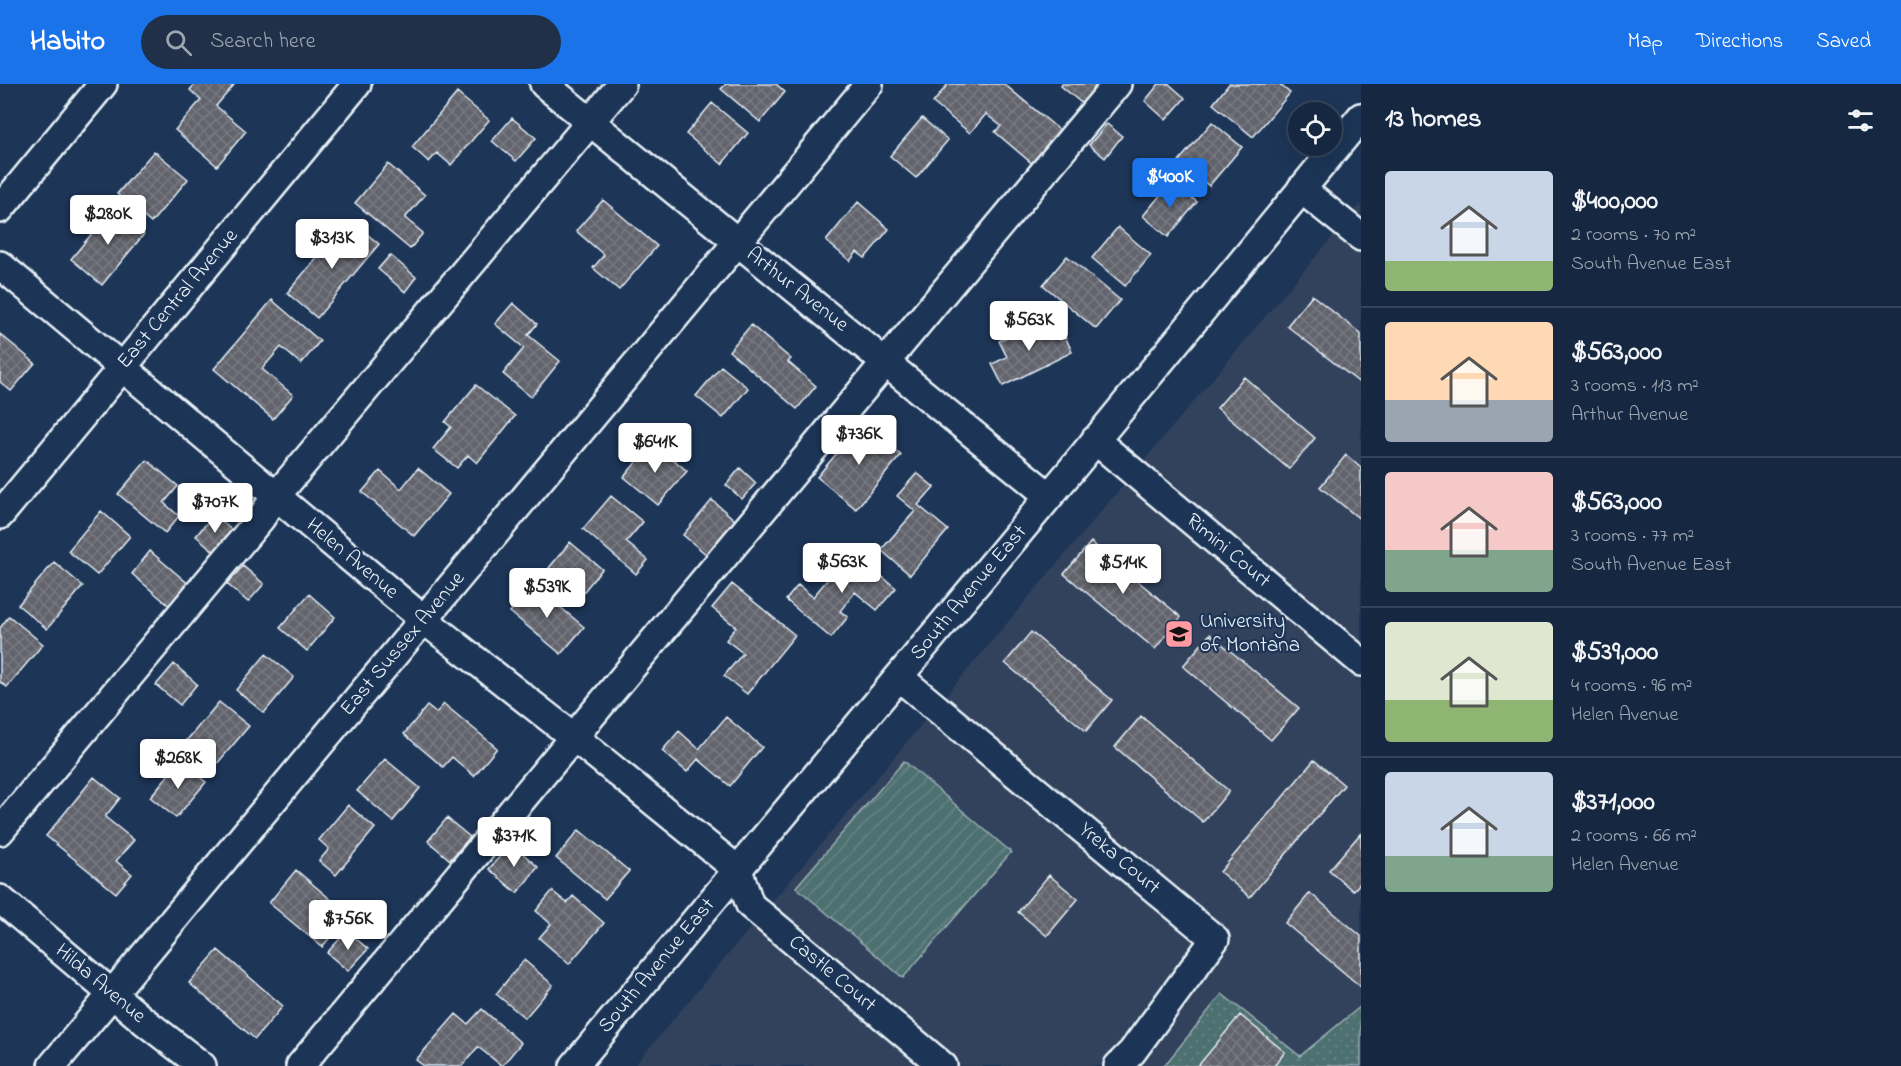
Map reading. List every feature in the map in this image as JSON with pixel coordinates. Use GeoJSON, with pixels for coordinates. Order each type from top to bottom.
{"type":"FeatureCollection","features":[{"type":"Feature","properties":{"kind":"street"},"geometry":{"type":"LineString","coordinates":[[0,209],[103,84]]}},
{"type":"Feature","properties":{"kind":"street","name":"East Central Avenue"},"geometry":{"type":"LineString","coordinates":[[0,515],[357,84]]}},
{"type":"Feature","properties":{"kind":"street","name":"Arthur Avenue"},"geometry":{"type":"LineString","coordinates":[[544,84],[1049,496]]}},
{"type":"Feature","properties":{"kind":"street"},"geometry":{"type":"LineString","coordinates":[[0,831],[261,518],[276,496],[622,84]]}},
{"type":"Feature","properties":{"kind":"street","name":"East Sussex Avenue"},"geometry":{"type":"LineString","coordinates":[[52,1066],[869,84]]}},
{"type":"Feature","properties":{"kind":"street"},"geometry":{"type":"LineString","coordinates":[[300,1066],[1117,84]]}},
{"type":"Feature","properties":{"kind":"street","name":"South Avenue East"},"geometry":{"type":"LineString","coordinates":[[574,1066],[899,677],[1361,117]]}},
{"type":"Feature","properties":{"kind":"street"},"geometry":{"type":"LineString","coordinates":[[1302,189],[1361,237]]}},
{"type":"Feature","properties":{"kind":"street","name":"Helen Avenue"},"geometry":{"type":"LineString","coordinates":[[0,266],[423,619],[738,870]]}},
{"type":"Feature","properties":{"kind":"street","name":"Rimini Court"},"geometry":{"type":"LineString","coordinates":[[1095,440],[1361,662]]}},
{"type":"Feature","properties":{"kind":"street","name":"Yreka Court"},"geometry":{"type":"LineString","coordinates":[[899,677],[1215,939],[1132,1052],[1118,1066]]}},
{"type":"Feature","properties":{"kind":"street","name":"Castle Court"},"geometry":{"type":"LineString","coordinates":[[738,870],[750,905],[944,1066]]}},
{"type":"Feature","properties":{"kind":"street","name":"Hilda Avenue"},"geometry":{"type":"LineString","coordinates":[[0,899],[202,1066]]}},
{"type":"Feature","properties":{"kind":"shaded area","name":"University of Montana"},"geometry":{"type":"Polygon","coordinates":[[[1361,203],[1361,1066],[634,1066],[1361,203]]]}},
{"type":"Feature","properties":{"kind":"green space"},"geometry":{"type":"Polygon","coordinates":[[[904,761],[1011,852],[903,978],[796,887],[904,761]]]}},
{"type":"Feature","properties":{"kind":"green space"},"geometry":{"type":"Polygon","coordinates":[[[1222,994],[1300,1056],[1361,1006],[1361,1066],[1164,1066],[1222,994]]]}},
{"type":"Feature","properties":{"kind":"building"},"geometry":{"type":"Polygon","coordinates":[[[195,84],[234,85],[216,106],[246,131],[217,166],[175,130],[201,100],[190,90],[195,84]]]}},
{"type":"Feature","properties":{"kind":"building"},"geometry":{"type":"Polygon","coordinates":[[[726,84],[776,84],[785,92],[760,122],[721,89],[726,84]]]}},
{"type":"Feature","properties":{"kind":"building"},"geometry":{"type":"Polygon","coordinates":[[[948,84],[1004,84],[1063,133],[1035,166],[995,132],[1001,126],[986,114],[970,133],[933,103],[948,84]]]}},
{"type":"Feature","properties":{"kind":"building"},"geometry":{"type":"Polygon","coordinates":[[[1062,84],[1103,84],[1085,106],[1061,86],[1062,84]]]}},
{"type":"Feature","properties":{"kind":"building"},"geometry":{"type":"Polygon","coordinates":[[[1159,84],[1169,84],[1185,98],[1166,120],[1145,101],[1159,84]]]}},
{"type":"Feature","properties":{"kind":"building"},"geometry":{"type":"Polygon","coordinates":[[[1229,84],[1279,84],[1290,93],[1253,137],[1213,104],[1229,84]]]}},
{"type":"Feature","properties":{"kind":"building"},"geometry":{"type":"Polygon","coordinates":[[[457,93],[489,120],[451,165],[437,153],[429,162],[412,147],[457,93]]]}},
{"type":"Feature","properties":{"kind":"building"},"geometry":{"type":"Polygon","coordinates":[[[712,103],[748,133],[722,164],[686,134],[712,103]]]}},
{"type":"Feature","properties":{"kind":"building"},"geometry":{"type":"Polygon","coordinates":[[[512,118],[536,138],[516,161],[492,141],[512,118]]]}},
{"type":"Feature","properties":{"kind":"building"},"geometry":{"type":"Polygon","coordinates":[[[922,118],[948,140],[916,178],[890,156],[922,118]]]}},
{"type":"Feature","properties":{"kind":"building"},"geometry":{"type":"Polygon","coordinates":[[[1212,122],[1242,147],[1209,186],[1179,161],[1212,122]]]}},
{"type":"Feature","properties":{"kind":"building"},"geometry":{"type":"Polygon","coordinates":[[[1107,124],[1122,136],[1105,158],[1089,145],[1107,124]]]}},
{"type":"Feature","properties":{"kind":"building"},"geometry":{"type":"Polygon","coordinates":[[[154,151],[188,179],[151,223],[117,194],[154,151]]]}},
{"type":"Feature","properties":{"kind":"building"},"geometry":{"type":"Polygon","coordinates":[[[388,164],[425,195],[405,218],[423,233],[410,249],[355,203],[388,164]]]}},
{"type":"Feature","properties":{"kind":"building"},"geometry":{"type":"Polygon","coordinates":[[[1172,181],[1197,202],[1168,237],[1143,216],[1172,181]]]}},
{"type":"Feature","properties":{"kind":"building"},"geometry":{"type":"Polygon","coordinates":[[[603,200],[657,246],[619,290],[593,268],[604,255],[576,231],[603,200]]]}},
{"type":"Feature","properties":{"kind":"building"},"geometry":{"type":"Polygon","coordinates":[[[858,202],[889,229],[865,258],[857,252],[850,261],[826,241],[858,202]]]}},
{"type":"Feature","properties":{"kind":"building"},"geometry":{"type":"Polygon","coordinates":[[[113,208],[144,234],[102,285],[71,259],[113,208]]]}},
{"type":"Feature","properties":{"kind":"building"},"geometry":{"type":"Polygon","coordinates":[[[355,224],[379,244],[317,318],[287,293],[335,236],[341,241],[355,224]]]}},
{"type":"Feature","properties":{"kind":"building"},"geometry":{"type":"Polygon","coordinates":[[[1118,227],[1151,255],[1125,286],[1092,258],[1118,227]]]}},
{"type":"Feature","properties":{"kind":"building"},"geometry":{"type":"Polygon","coordinates":[[[390,255],[416,277],[405,292],[378,269],[390,255]]]}},
{"type":"Feature","properties":{"kind":"building"},"geometry":{"type":"Polygon","coordinates":[[[1067,256],[1120,300],[1096,329],[1043,285],[1067,256]]]}},
{"type":"Feature","properties":{"kind":"building"},"geometry":{"type":"Polygon","coordinates":[[[1312,295],[1361,334],[1361,384],[1287,326],[1312,295]]]}},
{"type":"Feature","properties":{"kind":"building"},"geometry":{"type":"Polygon","coordinates":[[[272,300],[320,341],[301,364],[281,347],[262,369],[293,395],[273,419],[214,369],[272,300]]]}},
{"type":"Feature","properties":{"kind":"building"},"geometry":{"type":"Polygon","coordinates":[[[513,303],[537,324],[528,335],[560,361],[531,397],[503,374],[524,348],[495,324],[513,303]]]}},
{"type":"Feature","properties":{"kind":"building"},"geometry":{"type":"Polygon","coordinates":[[[1042,321],[1050,338],[1063,332],[1072,352],[1003,386],[992,364],[1007,357],[999,341],[1042,321]]]}},
{"type":"Feature","properties":{"kind":"building"},"geometry":{"type":"Polygon","coordinates":[[[751,325],[791,359],[788,362],[816,386],[797,409],[729,351],[751,325]]]}},
{"type":"Feature","properties":{"kind":"building"},"geometry":{"type":"Polygon","coordinates":[[[0,334],[35,363],[11,391],[0,382],[0,334]]]}},
{"type":"Feature","properties":{"kind":"building"},"geometry":{"type":"Polygon","coordinates":[[[721,366],[748,388],[723,418],[696,396],[721,366]]]}},
{"type":"Feature","properties":{"kind":"building"},"geometry":{"type":"Polygon","coordinates":[[[1244,377],[1315,438],[1289,469],[1217,408],[1244,377]]]}},
{"type":"Feature","properties":{"kind":"building"},"geometry":{"type":"Polygon","coordinates":[[[476,385],[515,416],[477,463],[468,455],[457,468],[433,449],[451,427],[445,422],[476,385]]]}},
{"type":"Feature","properties":{"kind":"building"},"geometry":{"type":"Polygon","coordinates":[[[862,423],[901,455],[856,509],[817,477],[862,423]]]}},
{"type":"Feature","properties":{"kind":"building"},"geometry":{"type":"Polygon","coordinates":[[[653,442],[687,471],[658,505],[624,477],[653,442]]]}},
{"type":"Feature","properties":{"kind":"building"},"geometry":{"type":"Polygon","coordinates":[[[1346,455],[1361,468],[1361,520],[1320,487],[1346,455]]]}},
{"type":"Feature","properties":{"kind":"building"},"geometry":{"type":"Polygon","coordinates":[[[147,460],[178,486],[164,503],[179,516],[165,533],[118,494],[147,460]]]}},
{"type":"Feature","properties":{"kind":"building"},"geometry":{"type":"Polygon","coordinates":[[[418,468],[449,494],[414,536],[362,492],[380,471],[401,489],[418,468]]]}},
{"type":"Feature","properties":{"kind":"building"},"geometry":{"type":"Polygon","coordinates":[[[740,468],[756,483],[742,499],[726,485],[740,468]]]}},
{"type":"Feature","properties":{"kind":"building"},"geometry":{"type":"Polygon","coordinates":[[[917,473],[934,487],[918,505],[948,530],[910,575],[881,550],[915,511],[897,496],[917,473]]]}},
{"type":"Feature","properties":{"kind":"building"},"geometry":{"type":"Polygon","coordinates":[[[611,496],[643,522],[626,542],[648,560],[636,574],[583,529],[611,496]]]}},
{"type":"Feature","properties":{"kind":"building"},"geometry":{"type":"Polygon","coordinates":[[[712,500],[736,521],[707,555],[683,535],[712,500]]]}},
{"type":"Feature","properties":{"kind":"building"},"geometry":{"type":"Polygon","coordinates":[[[101,511],[130,536],[97,575],[68,551],[101,511]]]}},
{"type":"Feature","properties":{"kind":"building"},"geometry":{"type":"Polygon","coordinates":[[[214,514],[234,532],[216,553],[196,536],[214,514]]]}},
{"type":"Feature","properties":{"kind":"building"},"geometry":{"type":"Polygon","coordinates":[[[570,542],[602,569],[581,595],[549,568],[570,542]]]}},
{"type":"Feature","properties":{"kind":"building"},"geometry":{"type":"Polygon","coordinates":[[[1091,542],[1181,617],[1155,649],[1064,574],[1091,542]]]}},
{"type":"Feature","properties":{"kind":"building"},"geometry":{"type":"Polygon","coordinates":[[[150,551],[191,586],[172,608],[132,574],[150,551]]]}},
{"type":"Feature","properties":{"kind":"building"},"geometry":{"type":"Polygon","coordinates":[[[851,551],[896,588],[877,610],[855,592],[840,611],[848,617],[831,638],[786,600],[798,585],[813,597],[851,551]]]}},
{"type":"Feature","properties":{"kind":"building"},"geometry":{"type":"Polygon","coordinates":[[[54,562],[83,586],[47,629],[18,605],[54,562]]]}},
{"type":"Feature","properties":{"kind":"building"},"geometry":{"type":"Polygon","coordinates":[[[243,566],[264,584],[248,602],[227,584],[243,566]]]}},
{"type":"Feature","properties":{"kind":"building"},"geometry":{"type":"Polygon","coordinates":[[[533,584],[584,627],[561,654],[510,612],[533,584]]]}},
{"type":"Feature","properties":{"kind":"building"},"geometry":{"type":"Polygon","coordinates":[[[732,584],[795,635],[747,694],[724,676],[743,653],[726,640],[736,627],[712,608],[732,584]]]}},
{"type":"Feature","properties":{"kind":"building"},"geometry":{"type":"Polygon","coordinates":[[[309,594],[335,617],[307,651],[280,628],[309,594]]]}},
{"type":"Feature","properties":{"kind":"building"},"geometry":{"type":"Polygon","coordinates":[[[9,616],[43,644],[7,687],[0,682],[0,628],[9,616]]]}},
{"type":"Feature","properties":{"kind":"building"},"geometry":{"type":"Polygon","coordinates":[[[1031,632],[1112,700],[1086,731],[1005,663],[1031,632]]]}},
{"type":"Feature","properties":{"kind":"building"},"geometry":{"type":"Polygon","coordinates":[[[1210,634],[1299,708],[1271,740],[1183,666],[1210,634]]]}},
{"type":"Feature","properties":{"kind":"building"},"geometry":{"type":"Polygon","coordinates":[[[266,654],[294,677],[264,713],[236,690],[266,654]]]}},
{"type":"Feature","properties":{"kind":"building"},"geometry":{"type":"Polygon","coordinates":[[[174,664],[197,684],[180,705],[156,685],[174,664]]]}},
{"type":"Feature","properties":{"kind":"building"},"geometry":{"type":"Polygon","coordinates":[[[219,702],[249,726],[216,765],[187,740],[219,702]]]}},
{"type":"Feature","properties":{"kind":"building"},"geometry":{"type":"Polygon","coordinates":[[[444,704],[497,748],[474,776],[452,757],[443,767],[404,734],[427,706],[436,713],[444,704]]]}},
{"type":"Feature","properties":{"kind":"building"},"geometry":{"type":"Polygon","coordinates":[[[1141,716],[1229,791],[1203,822],[1115,747],[1141,716]]]}},
{"type":"Feature","properties":{"kind":"building"},"geometry":{"type":"Polygon","coordinates":[[[726,717],[762,747],[730,786],[698,759],[687,772],[662,751],[679,731],[699,749],[726,717]]]}},
{"type":"Feature","properties":{"kind":"building"},"geometry":{"type":"Polygon","coordinates":[[[385,759],[420,788],[393,821],[357,791],[385,759]]]}},
{"type":"Feature","properties":{"kind":"building"},"geometry":{"type":"Polygon","coordinates":[[[1314,760],[1344,785],[1250,897],[1220,872],[1314,760]]]}},
{"type":"Feature","properties":{"kind":"building"},"geometry":{"type":"Polygon","coordinates":[[[180,761],[206,782],[176,818],[150,797],[180,761]]]}},
{"type":"Feature","properties":{"kind":"building"},"geometry":{"type":"Polygon","coordinates":[[[94,777],[120,798],[105,817],[134,840],[116,861],[132,874],[116,893],[46,836],[94,777]]]}},
{"type":"Feature","properties":{"kind":"building"},"geometry":{"type":"Polygon","coordinates":[[[348,805],[375,828],[336,875],[319,861],[329,849],[319,840],[348,805]]]}},
{"type":"Feature","properties":{"kind":"building"},"geometry":{"type":"Polygon","coordinates":[[[447,818],[470,837],[450,860],[428,841],[447,818]]]}},
{"type":"Feature","properties":{"kind":"building"},"geometry":{"type":"Polygon","coordinates":[[[579,830],[629,871],[605,899],[556,858],[579,830]]]}},
{"type":"Feature","properties":{"kind":"building"},"geometry":{"type":"Polygon","coordinates":[[[1361,833],[1361,882],[1353,891],[1329,870],[1361,833]]]}},
{"type":"Feature","properties":{"kind":"building"},"geometry":{"type":"Polygon","coordinates":[[[511,843],[538,867],[517,893],[489,869],[511,843]]]}},
{"type":"Feature","properties":{"kind":"building"},"geometry":{"type":"Polygon","coordinates":[[[296,870],[349,915],[322,947],[269,903],[296,870]]]}},
{"type":"Feature","properties":{"kind":"building"},"geometry":{"type":"Polygon","coordinates":[[[1049,875],[1078,899],[1047,936],[1018,912],[1049,875]]]}},
{"type":"Feature","properties":{"kind":"building"},"geometry":{"type":"Polygon","coordinates":[[[552,891],[567,903],[573,896],[604,923],[569,964],[539,938],[551,924],[536,911],[552,891]]]}},
{"type":"Feature","properties":{"kind":"building"},"geometry":{"type":"Polygon","coordinates":[[[1310,893],[1361,936],[1361,987],[1285,923],[1310,893]]]}},
{"type":"Feature","properties":{"kind":"building"},"geometry":{"type":"Polygon","coordinates":[[[347,931],[368,949],[348,971],[327,953],[347,931]]]}},
{"type":"Feature","properties":{"kind":"building"},"geometry":{"type":"Polygon","coordinates":[[[218,950],[283,1006],[255,1039],[189,983],[218,950]]]}},
{"type":"Feature","properties":{"kind":"building"},"geometry":{"type":"Polygon","coordinates":[[[524,960],[553,985],[525,1018],[496,994],[524,960]]]}},
{"type":"Feature","properties":{"kind":"building"},"geometry":{"type":"Polygon","coordinates":[[[482,1009],[521,1043],[502,1066],[478,1047],[462,1066],[424,1066],[416,1060],[456,1014],[468,1024],[482,1009]]]}},
{"type":"Feature","properties":{"kind":"building"},"geometry":{"type":"Polygon","coordinates":[[[1240,1015],[1285,1052],[1274,1066],[1198,1066],[1240,1015]]]}},
{"type":"Feature","properties":{"kind":"place","name":"University of Montana"},"geometry":{"type":"Point","coordinates":[1179,634]}}]}
